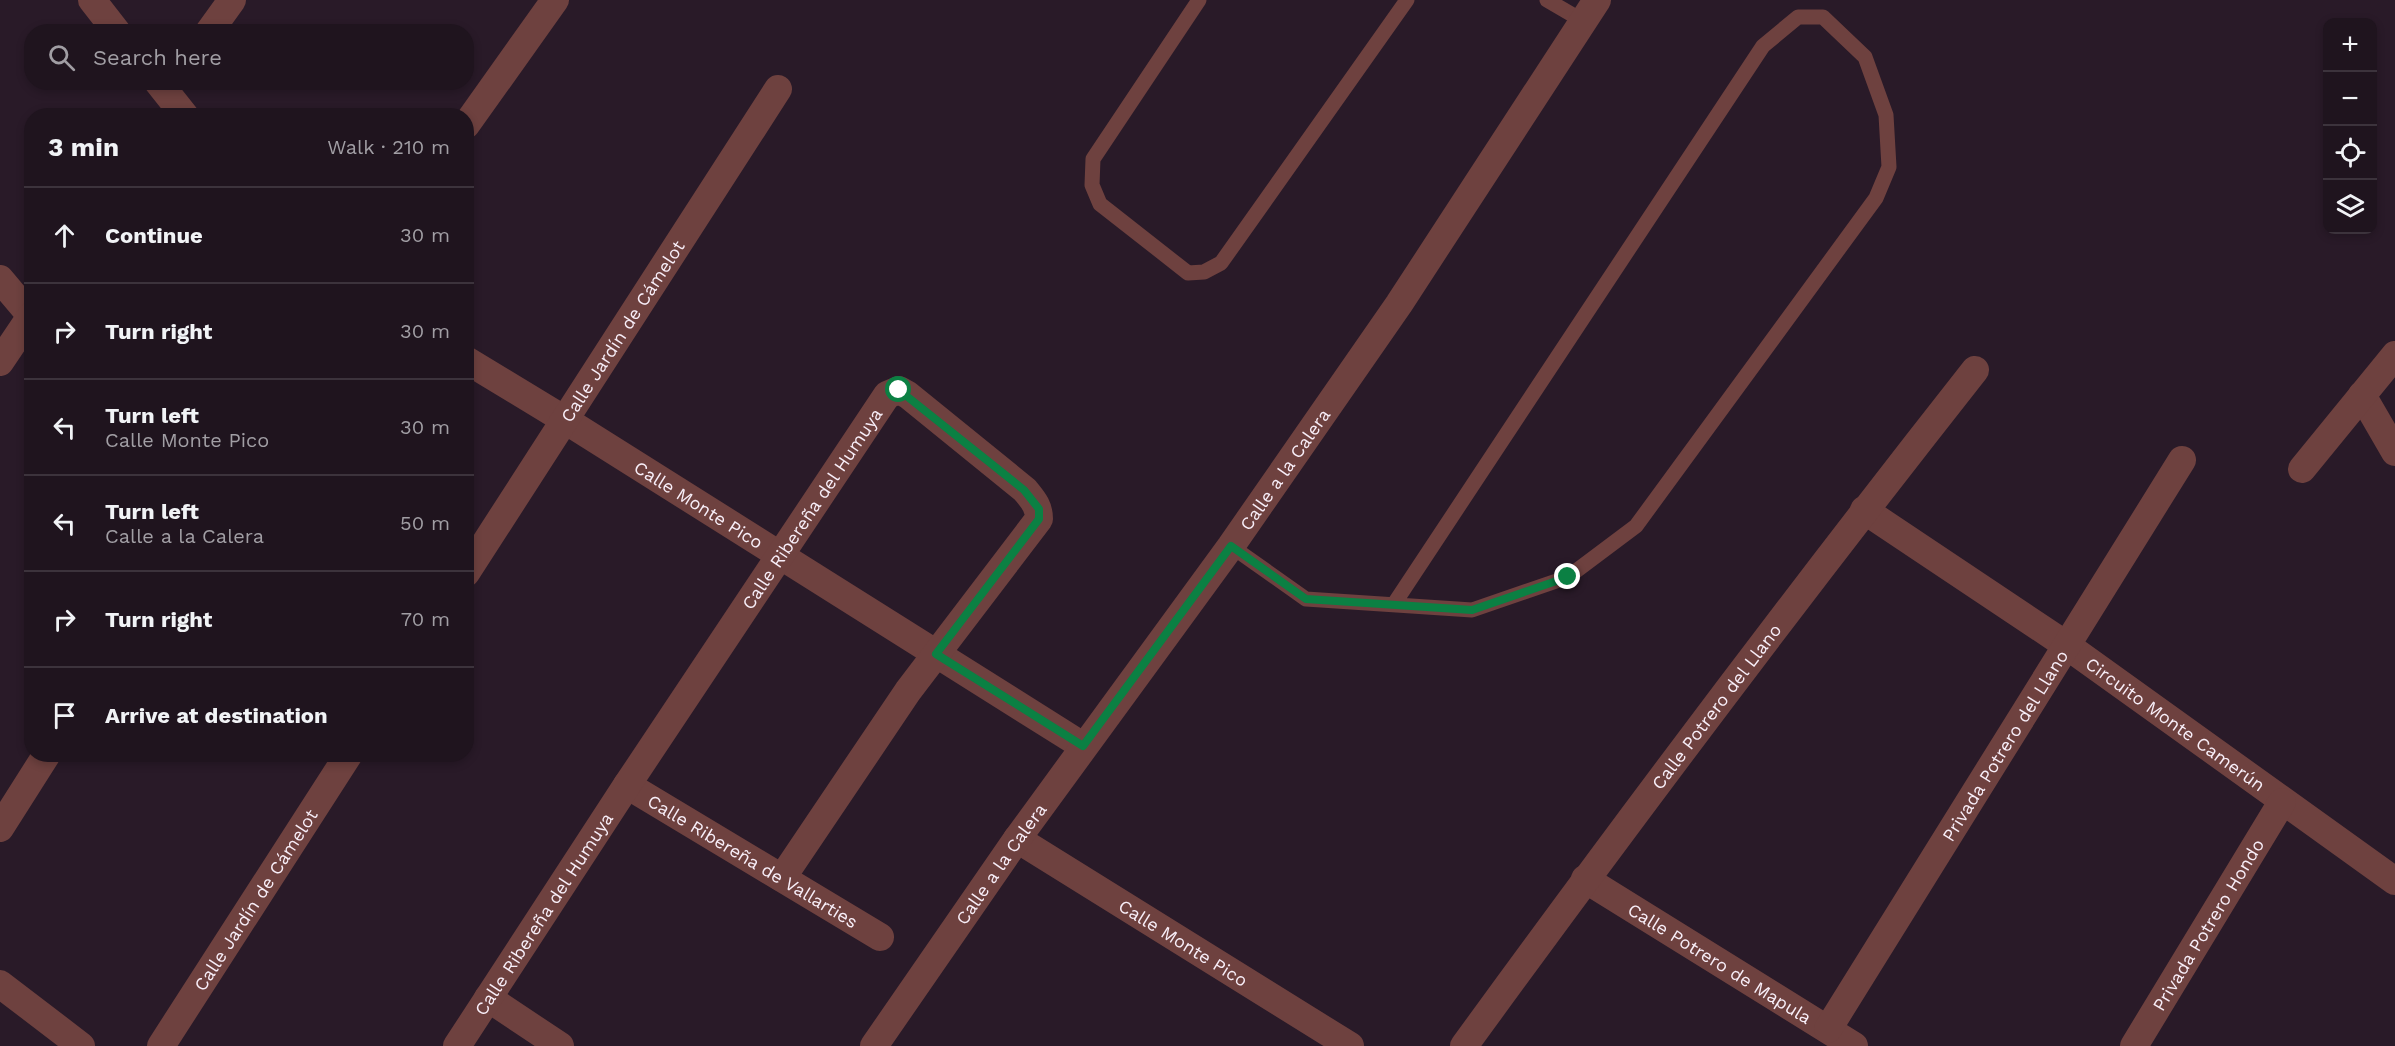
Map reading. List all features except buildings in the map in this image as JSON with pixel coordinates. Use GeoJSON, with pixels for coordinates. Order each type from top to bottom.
{"type":"FeatureCollection","features":[{"type":"Feature","properties":{"kind":"street"},"geometry":{"type":"LineString","coordinates":[[92,0],[111,24]]}},
{"type":"Feature","properties":{"kind":"street"},"geometry":{"type":"LineString","coordinates":[[215,24],[232,0]]}},
{"type":"Feature","properties":{"kind":"street"},"geometry":{"type":"LineString","coordinates":[[474,114],[555,0]]}},
{"type":"Feature","properties":{"kind":"street","name":"Calle a la Calera"},"geometry":{"type":"LineString","coordinates":[[874,1046],[1017,839],[1231,546],[1399,304],[1590,11]]}},
{"type":"Feature","properties":{"kind":"street","name":"Calle Jardín de Cámelot"},"geometry":{"type":"LineString","coordinates":[[474,561],[778,89]]}},
{"type":"Feature","properties":{"kind":"street"},"geometry":{"type":"LineString","coordinates":[[168,90],[180,108]]}},
{"type":"Feature","properties":{"kind":"street"},"geometry":{"type":"LineString","coordinates":[[0,279],[24,308]]}},
{"type":"Feature","properties":{"kind":"street"},"geometry":{"type":"LineString","coordinates":[[0,362],[24,327]]}},
{"type":"Feature","properties":{"kind":"street"},"geometry":{"type":"LineString","coordinates":[[2302,469],[2395,355]]}},
{"type":"Feature","properties":{"kind":"street","name":"Calle Monte Pico"},"geometry":{"type":"LineString","coordinates":[[474,365],[1083,746]]}},
{"type":"Feature","properties":{"kind":"street","name":"Calle Potrero del Llano"},"geometry":{"type":"LineString","coordinates":[[1464,1046],[1585,879],[1864,510],[1974,370]]}},
{"type":"Feature","properties":{"kind":"street","name":"Calle Ribereña del Humuya"},"geometry":{"type":"LineString","coordinates":[[457,1046],[779,555],[887,395],[899,390],[1024,490],[1039,509],[1039,519],[908,691],[782,878]]}},
{"type":"Feature","properties":{"kind":"street"},"geometry":{"type":"LineString","coordinates":[[2362,395],[2395,452]]}},
{"type":"Feature","properties":{"kind":"street","name":"Privada Potrero del Llano"},"geometry":{"type":"LineString","coordinates":[[1828,1029],[2182,460]]}},
{"type":"Feature","properties":{"kind":"street","name":"Circuito Monte Camerún"},"geometry":{"type":"LineString","coordinates":[[1864,510],[2066,645],[2395,881]]}},
{"type":"Feature","properties":{"kind":"street"},"geometry":{"type":"LineString","coordinates":[[0,828],[42,762]]}},
{"type":"Feature","properties":{"kind":"street","name":"Calle Jardín de Cámelot"},"geometry":{"type":"LineString","coordinates":[[161,1046],[344,762]]}},
{"type":"Feature","properties":{"kind":"street","name":"Calle Ribereña de Vallarties"},"geometry":{"type":"LineString","coordinates":[[627,785],[880,938]]}},
{"type":"Feature","properties":{"kind":"street","name":"Privada Potrero Hondo"},"geometry":{"type":"LineString","coordinates":[[2134,1046],[2282,802]]}},
{"type":"Feature","properties":{"kind":"street","name":"Calle Monte Pico"},"geometry":{"type":"LineString","coordinates":[[1017,839],[1350,1046]]}},
{"type":"Feature","properties":{"kind":"street","name":"Calle Potrero de Mapula"},"geometry":{"type":"LineString","coordinates":[[1585,879],[1854,1046]]}},
{"type":"Feature","properties":{"kind":"street"},"geometry":{"type":"LineString","coordinates":[[0,984],[81,1046]]}},
{"type":"Feature","properties":{"kind":"street"},"geometry":{"type":"LineString","coordinates":[[488,998],[560,1046]]}},
{"type":"Feature","properties":{"kind":"lane"},"geometry":{"type":"LineString","coordinates":[[1199,0],[1093,159],[1092,185],[1100,204],[1188,273],[1204,272],[1221,263],[1407,0]]}},
{"type":"Feature","properties":{"kind":"lane"},"geometry":{"type":"LineString","coordinates":[[1547,0],[1590,11]]}},
{"type":"Feature","properties":{"kind":"lane"},"geometry":{"type":"LineString","coordinates":[[1231,546],[1306,599],[1472,610],[1568,577],[1636,526],[1876,198],[1889,167],[1886,115],[1865,57],[1823,17],[1798,16],[1763,46],[1394,604]]}},
{"type":"Feature","properties":{"kind":"route"},"geometry":{"type":"LineString","coordinates":[[899,390],[1024,490],[1039,509],[1039,519],[936,654],[1083,746],[1231,546],[1306,599],[1472,610],[1568,577]]}}]}
